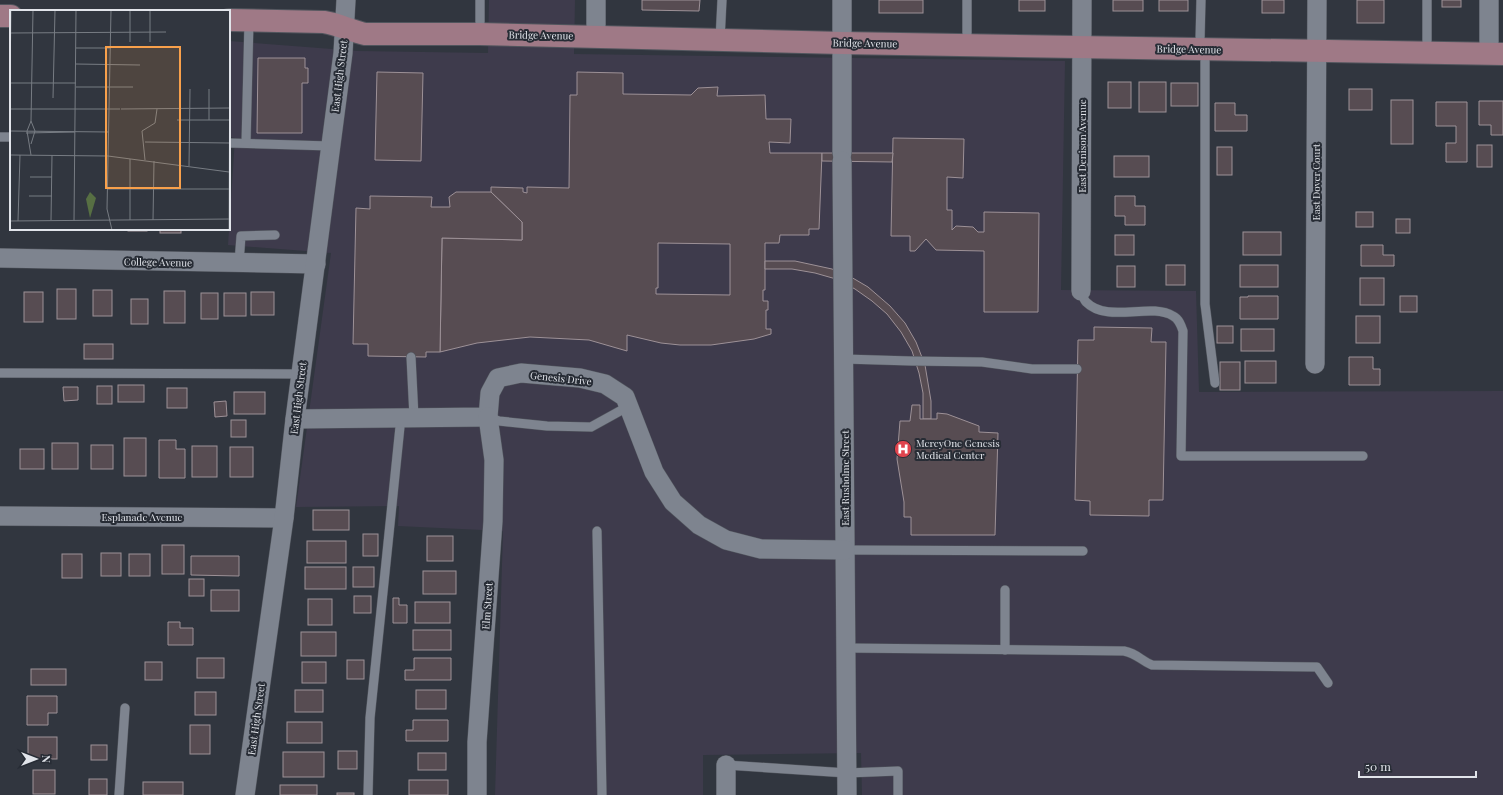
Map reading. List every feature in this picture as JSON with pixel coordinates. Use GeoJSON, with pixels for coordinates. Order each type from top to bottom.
{"type":"FeatureCollection","features":[{"type":"Feature","properties":{"kind":"street","name":"East High Street"},"geometry":{"type":"LineString","coordinates":[[245,795],[284,518],[295,419],[345,28],[346,0]]}},
{"type":"Feature","properties":{"kind":"street"},"geometry":{"type":"LineString","coordinates":[[596,0],[596,37]]}},
{"type":"Feature","properties":{"kind":"street","name":"East Rusholme Street"},"geometry":{"type":"LineString","coordinates":[[842,0],[847,795]]}},
{"type":"Feature","properties":{"kind":"street","name":"East Denison Avenue"},"geometry":{"type":"LineString","coordinates":[[1081,291],[1082,0]]}},
{"type":"Feature","properties":{"kind":"street","name":"East Dover Court"},"geometry":{"type":"LineString","coordinates":[[1315,364],[1317,0]]}},
{"type":"Feature","properties":{"kind":"street"},"geometry":{"type":"LineString","coordinates":[[1489,0],[1496,54]]}},
{"type":"Feature","properties":{"kind":"street","name":"Bridge Avenue"},"geometry":{"type":"LineString","coordinates":[[239,21],[334,23],[365,34],[480,34],[842,43],[1496,54]]}},
{"type":"Feature","properties":{"kind":"street","name":"College Avenue"},"geometry":{"type":"LineString","coordinates":[[0,258],[239,264],[316,264]]}},
{"type":"Feature","properties":{"kind":"street","name":"Genesis Drive"},"geometry":{"type":"LineString","coordinates":[[488,418],[490,393],[498,378],[521,374],[580,378],[605,384],[625,397],[654,472],[673,502],[699,525],[726,540],[761,549],[845,550]]}},
{"type":"Feature","properties":{"kind":"street"},"geometry":{"type":"LineString","coordinates":[[295,419],[407,417],[488,418]]}},
{"type":"Feature","properties":{"kind":"street","name":"Elm Street"},"geometry":{"type":"LineString","coordinates":[[477,795],[477,742],[493,521],[494,460],[488,418]]}},
{"type":"Feature","properties":{"kind":"street","name":"Esplanade Avenue"},"geometry":{"type":"LineString","coordinates":[[0,516],[284,518]]}},
{"type":"Feature","properties":{"kind":"street"},"geometry":{"type":"LineString","coordinates":[[726,765],[726,795]]}},
{"type":"Feature","properties":{"kind":"lane"},"geometry":{"type":"LineString","coordinates":[[480,0],[480,34]]}},
{"type":"Feature","properties":{"kind":"lane"},"geometry":{"type":"LineString","coordinates":[[720,40],[722,0]]}},
{"type":"Feature","properties":{"kind":"lane"},"geometry":{"type":"LineString","coordinates":[[967,0],[967,45]]}},
{"type":"Feature","properties":{"kind":"lane"},"geometry":{"type":"LineString","coordinates":[[1200,0],[1200,40],[1205,59],[1205,304],[1215,383]]}},
{"type":"Feature","properties":{"kind":"lane"},"geometry":{"type":"LineString","coordinates":[[1427,0],[1427,53]]}},
{"type":"Feature","properties":{"kind":"lane"},"geometry":{"type":"LineString","coordinates":[[239,21],[246,143]]}},
{"type":"Feature","properties":{"kind":"lane"},"geometry":{"type":"LineString","coordinates":[[230,142],[330,146]]}},
{"type":"Feature","properties":{"kind":"lane"},"geometry":{"type":"LineString","coordinates":[[239,264],[241,236],[275,235]]}},
{"type":"Feature","properties":{"kind":"lane"},"geometry":{"type":"LineString","coordinates":[[1081,291],[1086,302],[1104,312],[1163,312],[1174,316],[1180,323],[1183,331],[1181,456],[1363,456]]}},
{"type":"Feature","properties":{"kind":"lane"},"geometry":{"type":"LineString","coordinates":[[368,795],[370,718],[407,417],[411,357]]}},
{"type":"Feature","properties":{"kind":"lane"},"geometry":{"type":"LineString","coordinates":[[844,359],[982,362],[1032,369],[1077,369]]}},
{"type":"Feature","properties":{"kind":"lane"},"geometry":{"type":"LineString","coordinates":[[0,374],[301,374]]}},
{"type":"Feature","properties":{"kind":"lane"},"geometry":{"type":"LineString","coordinates":[[488,418],[499,421],[547,426],[591,428],[629,406]]}},
{"type":"Feature","properties":{"kind":"lane"},"geometry":{"type":"LineString","coordinates":[[597,531],[602,795]]}},
{"type":"Feature","properties":{"kind":"lane"},"geometry":{"type":"LineString","coordinates":[[845,550],[1083,551]]}},
{"type":"Feature","properties":{"kind":"lane"},"geometry":{"type":"LineString","coordinates":[[1005,590],[1005,650]]}},
{"type":"Feature","properties":{"kind":"lane"},"geometry":{"type":"LineString","coordinates":[[846,648],[1124,651],[1134,653],[1145,662],[1152,665],[1317,667],[1328,683]]}},
{"type":"Feature","properties":{"kind":"lane"},"geometry":{"type":"LineString","coordinates":[[119,795],[125,708]]}},
{"type":"Feature","properties":{"kind":"lane"},"geometry":{"type":"LineString","coordinates":[[726,765],[846,773],[898,771],[898,795]]}},
{"type":"Feature","properties":{"kind":"shaded area","name":"MercyOne Genesis Medical Center"},"geometry":{"type":"Polygon","coordinates":[[[489,0],[575,0],[574,54],[1065,61],[1061,290],[1196,291],[1199,392],[1503,391],[1503,795],[862,795],[861,753],[703,755],[703,795],[495,795],[503,531],[398,526],[399,506],[296,507],[331,253],[228,245],[235,138],[230,137],[230,41],[358,51],[488,53],[489,0]]]}},
{"type":"Feature","properties":{"kind":"building"},"geometry":{"type":"Polygon","coordinates":[[[642,0],[700,0],[699,11],[642,10],[642,0]]]}},
{"type":"Feature","properties":{"kind":"building"},"geometry":{"type":"Polygon","coordinates":[[[879,0],[923,0],[923,13],[879,13],[879,0]]]}},
{"type":"Feature","properties":{"kind":"building"},"geometry":{"type":"Polygon","coordinates":[[[1019,0],[1045,0],[1045,11],[1019,11],[1019,0]]]}},
{"type":"Feature","properties":{"kind":"building"},"geometry":{"type":"Polygon","coordinates":[[[1113,0],[1143,0],[1143,11],[1113,11],[1113,0]]]}},
{"type":"Feature","properties":{"kind":"building"},"geometry":{"type":"Polygon","coordinates":[[[1159,0],[1188,0],[1188,11],[1159,11],[1159,0]]]}},
{"type":"Feature","properties":{"kind":"building"},"geometry":{"type":"Polygon","coordinates":[[[1262,0],[1284,0],[1284,13],[1262,13],[1262,0]]]}},
{"type":"Feature","properties":{"kind":"building"},"geometry":{"type":"Polygon","coordinates":[[[1357,0],[1384,0],[1384,23],[1357,23],[1357,0]]]}},
{"type":"Feature","properties":{"kind":"building"},"geometry":{"type":"Polygon","coordinates":[[[1442,0],[1461,0],[1461,7],[1442,7],[1442,0]]]}},
{"type":"Feature","properties":{"kind":"building"},"geometry":{"type":"Polygon","coordinates":[[[258,58],[305,58],[305,68],[308,68],[308,83],[302,83],[302,133],[257,133],[258,58]]]}},
{"type":"Feature","properties":{"kind":"building"},"geometry":{"type":"Polygon","coordinates":[[[377,72],[423,73],[421,161],[375,160],[377,72]]]}},
{"type":"Feature","properties":{"kind":"building"},"geometry":{"type":"Polygon","coordinates":[[[577,72],[623,73],[623,94],[691,95],[698,88],[718,87],[717,96],[765,95],[766,119],[791,119],[790,143],[769,142],[770,153],[822,153],[819,229],[809,229],[809,235],[780,235],[779,243],[765,243],[765,290],[763,290],[763,301],[768,301],[768,310],[766,310],[766,329],[771,329],[771,334],[754,339],[711,345],[680,345],[661,343],[627,335],[627,351],[589,340],[530,337],[477,343],[440,352],[442,238],[522,240],[522,222],[491,192],[491,187],[523,188],[523,192],[527,193],[527,187],[569,188],[570,95],[577,95],[577,72]],[[658,243],[658,288],[656,288],[656,294],[730,295],[730,244],[658,243]]]}},
{"type":"Feature","properties":{"kind":"building"},"geometry":{"type":"Polygon","coordinates":[[[1108,82],[1131,82],[1131,108],[1108,108],[1108,82]]]}},
{"type":"Feature","properties":{"kind":"building"},"geometry":{"type":"Polygon","coordinates":[[[1139,82],[1166,82],[1166,112],[1139,112],[1139,82]]]}},
{"type":"Feature","properties":{"kind":"building"},"geometry":{"type":"Polygon","coordinates":[[[1171,83],[1198,83],[1198,106],[1171,106],[1171,83]]]}},
{"type":"Feature","properties":{"kind":"building"},"geometry":{"type":"Polygon","coordinates":[[[1349,89],[1372,89],[1372,110],[1349,110],[1349,89]]]}},
{"type":"Feature","properties":{"kind":"building"},"geometry":{"type":"Polygon","coordinates":[[[1391,100],[1413,100],[1413,144],[1391,144],[1391,100]]]}},
{"type":"Feature","properties":{"kind":"building"},"geometry":{"type":"Polygon","coordinates":[[[1479,101],[1503,101],[1503,135],[1491,135],[1491,125],[1479,125],[1479,101]]]}},
{"type":"Feature","properties":{"kind":"building"},"geometry":{"type":"Polygon","coordinates":[[[1436,102],[1467,102],[1467,162],[1446,162],[1446,143],[1456,143],[1456,126],[1436,126],[1436,102]]]}},
{"type":"Feature","properties":{"kind":"building"},"geometry":{"type":"Polygon","coordinates":[[[1215,103],[1235,103],[1235,115],[1247,115],[1247,131],[1215,131],[1215,103]]]}},
{"type":"Feature","properties":{"kind":"building"},"geometry":{"type":"Polygon","coordinates":[[[893,138],[964,139],[963,178],[947,177],[947,210],[952,210],[952,230],[956,226],[973,227],[978,232],[984,232],[984,212],[1039,213],[1038,312],[984,312],[984,251],[936,250],[926,239],[915,251],[910,251],[910,236],[891,236],[893,138]]]}},
{"type":"Feature","properties":{"kind":"building"},"geometry":{"type":"Polygon","coordinates":[[[1477,145],[1492,145],[1492,167],[1477,167],[1477,145]]]}},
{"type":"Feature","properties":{"kind":"building"},"geometry":{"type":"Polygon","coordinates":[[[1217,147],[1232,147],[1232,175],[1217,175],[1217,147]]]}},
{"type":"Feature","properties":{"kind":"building"},"geometry":{"type":"Polygon","coordinates":[[[822,153],[893,153],[892,162],[822,161],[822,153]]]}},
{"type":"Feature","properties":{"kind":"building"},"geometry":{"type":"Polygon","coordinates":[[[1114,156],[1149,156],[1149,177],[1114,177],[1114,156]]]}},
{"type":"Feature","properties":{"kind":"building"},"geometry":{"type":"Polygon","coordinates":[[[456,192],[491,192],[522,222],[522,240],[442,238],[440,352],[426,352],[426,357],[368,356],[368,344],[353,344],[356,208],[370,209],[370,196],[432,197],[431,207],[450,207],[449,197],[456,192]]]}},
{"type":"Feature","properties":{"kind":"building"},"geometry":{"type":"Polygon","coordinates":[[[1115,196],[1135,196],[1135,206],[1145,206],[1145,225],[1125,225],[1125,216],[1115,216],[1115,196]]]}},
{"type":"Feature","properties":{"kind":"building"},"geometry":{"type":"Polygon","coordinates":[[[1356,212],[1373,212],[1373,227],[1356,227],[1356,212]]]}},
{"type":"Feature","properties":{"kind":"building"},"geometry":{"type":"Polygon","coordinates":[[[1396,219],[1410,219],[1410,233],[1396,233],[1396,219]]]}},
{"type":"Feature","properties":{"kind":"building"},"geometry":{"type":"Polygon","coordinates":[[[128,230],[147,230],[147,231],[128,230]]]}},
{"type":"Feature","properties":{"kind":"building"},"geometry":{"type":"Polygon","coordinates":[[[160,230],[181,230],[181,233],[160,233],[160,230]]]}},
{"type":"Feature","properties":{"kind":"building"},"geometry":{"type":"Polygon","coordinates":[[[1243,232],[1281,232],[1281,255],[1243,255],[1243,232]]]}},
{"type":"Feature","properties":{"kind":"building"},"geometry":{"type":"Polygon","coordinates":[[[1115,235],[1134,235],[1134,255],[1115,255],[1115,235]]]}},
{"type":"Feature","properties":{"kind":"building"},"geometry":{"type":"Polygon","coordinates":[[[1361,245],[1383,245],[1383,255],[1394,255],[1394,266],[1361,266],[1361,245]]]}},
{"type":"Feature","properties":{"kind":"building"},"geometry":{"type":"Polygon","coordinates":[[[765,261],[795,261],[832,269],[851,277],[868,287],[890,306],[905,323],[916,342],[925,365],[931,401],[931,419],[923,419],[923,393],[912,351],[901,332],[887,314],[855,289],[836,279],[792,269],[765,269],[765,261]]]}},
{"type":"Feature","properties":{"kind":"building"},"geometry":{"type":"Polygon","coordinates":[[[1166,265],[1185,265],[1185,285],[1166,285],[1166,265]]]}},
{"type":"Feature","properties":{"kind":"building"},"geometry":{"type":"Polygon","coordinates":[[[1240,265],[1278,265],[1278,287],[1240,287],[1240,265]]]}},
{"type":"Feature","properties":{"kind":"building"},"geometry":{"type":"Polygon","coordinates":[[[1117,266],[1135,266],[1135,287],[1117,287],[1117,266]]]}},
{"type":"Feature","properties":{"kind":"building"},"geometry":{"type":"Polygon","coordinates":[[[1360,278],[1384,278],[1384,305],[1360,305],[1360,278]]]}},
{"type":"Feature","properties":{"kind":"building"},"geometry":{"type":"Polygon","coordinates":[[[57,289],[76,289],[76,319],[57,319],[57,289]]]}},
{"type":"Feature","properties":{"kind":"building"},"geometry":{"type":"Polygon","coordinates":[[[93,290],[112,290],[112,316],[93,316],[93,290]]]}},
{"type":"Feature","properties":{"kind":"building"},"geometry":{"type":"Polygon","coordinates":[[[164,291],[185,291],[185,323],[164,323],[164,291]]]}},
{"type":"Feature","properties":{"kind":"building"},"geometry":{"type":"Polygon","coordinates":[[[24,292],[43,292],[43,322],[24,322],[24,292]]]}},
{"type":"Feature","properties":{"kind":"building"},"geometry":{"type":"Polygon","coordinates":[[[251,292],[274,292],[274,315],[251,315],[251,292]]]}},
{"type":"Feature","properties":{"kind":"building"},"geometry":{"type":"Polygon","coordinates":[[[201,293],[218,293],[218,319],[201,319],[201,293]]]}},
{"type":"Feature","properties":{"kind":"building"},"geometry":{"type":"Polygon","coordinates":[[[224,293],[246,293],[246,316],[224,316],[224,293]]]}},
{"type":"Feature","properties":{"kind":"building"},"geometry":{"type":"Polygon","coordinates":[[[1278,296],[1278,319],[1240,319],[1240,297],[1278,296]]]}},
{"type":"Feature","properties":{"kind":"building"},"geometry":{"type":"Polygon","coordinates":[[[1400,296],[1417,296],[1417,312],[1400,312],[1400,296]]]}},
{"type":"Feature","properties":{"kind":"building"},"geometry":{"type":"Polygon","coordinates":[[[131,299],[148,299],[148,324],[131,324],[131,299]]]}},
{"type":"Feature","properties":{"kind":"building"},"geometry":{"type":"Polygon","coordinates":[[[1356,316],[1380,316],[1380,343],[1356,343],[1356,316]]]}},
{"type":"Feature","properties":{"kind":"building"},"geometry":{"type":"Polygon","coordinates":[[[1217,326],[1233,326],[1233,343],[1217,343],[1217,326]]]}},
{"type":"Feature","properties":{"kind":"building"},"geometry":{"type":"Polygon","coordinates":[[[1094,327],[1152,328],[1151,342],[1166,342],[1163,500],[1149,500],[1149,516],[1090,515],[1090,501],[1075,500],[1078,340],[1094,340],[1094,327]]]}},
{"type":"Feature","properties":{"kind":"building"},"geometry":{"type":"Polygon","coordinates":[[[1241,329],[1274,329],[1274,351],[1241,351],[1241,329]]]}},
{"type":"Feature","properties":{"kind":"building"},"geometry":{"type":"Polygon","coordinates":[[[84,344],[113,344],[113,359],[84,359],[84,344]]]}},
{"type":"Feature","properties":{"kind":"building"},"geometry":{"type":"Polygon","coordinates":[[[1349,357],[1373,357],[1373,369],[1380,369],[1380,385],[1349,385],[1349,357]]]}},
{"type":"Feature","properties":{"kind":"building"},"geometry":{"type":"Polygon","coordinates":[[[1245,361],[1276,361],[1276,383],[1245,383],[1245,361]]]}},
{"type":"Feature","properties":{"kind":"building"},"geometry":{"type":"Polygon","coordinates":[[[1220,362],[1240,362],[1240,390],[1220,390],[1220,362]]]}},
{"type":"Feature","properties":{"kind":"building"},"geometry":{"type":"Polygon","coordinates":[[[118,385],[144,385],[144,402],[118,402],[118,385]]]}},
{"type":"Feature","properties":{"kind":"building"},"geometry":{"type":"Polygon","coordinates":[[[97,386],[112,386],[112,404],[97,404],[97,386]]]}},
{"type":"Feature","properties":{"kind":"building"},"geometry":{"type":"Polygon","coordinates":[[[63,387],[78,387],[78,400],[64,401],[63,387]]]}},
{"type":"Feature","properties":{"kind":"building"},"geometry":{"type":"Polygon","coordinates":[[[167,388],[187,388],[187,408],[167,408],[167,388]]]}},
{"type":"Feature","properties":{"kind":"building"},"geometry":{"type":"Polygon","coordinates":[[[234,392],[265,392],[265,414],[234,414],[234,392]]]}},
{"type":"Feature","properties":{"kind":"building"},"geometry":{"type":"Polygon","coordinates":[[[226,401],[227,416],[215,417],[214,402],[226,401]]]}},
{"type":"Feature","properties":{"kind":"building"},"geometry":{"type":"Polygon","coordinates":[[[912,405],[920,405],[920,419],[937,419],[937,413],[947,414],[979,426],[979,432],[998,433],[995,535],[911,535],[911,517],[904,517],[904,502],[897,459],[900,421],[910,421],[912,405]]]}},
{"type":"Feature","properties":{"kind":"building"},"geometry":{"type":"Polygon","coordinates":[[[231,420],[246,420],[246,437],[231,437],[231,420]]]}},
{"type":"Feature","properties":{"kind":"building"},"geometry":{"type":"Polygon","coordinates":[[[124,438],[146,438],[146,476],[124,476],[124,438]]]}},
{"type":"Feature","properties":{"kind":"building"},"geometry":{"type":"Polygon","coordinates":[[[159,440],[176,440],[176,449],[185,449],[185,478],[159,478],[159,440]]]}},
{"type":"Feature","properties":{"kind":"building"},"geometry":{"type":"Polygon","coordinates":[[[52,443],[78,443],[78,469],[52,469],[52,443]]]}},
{"type":"Feature","properties":{"kind":"building"},"geometry":{"type":"Polygon","coordinates":[[[91,445],[113,445],[113,469],[91,469],[91,445]]]}},
{"type":"Feature","properties":{"kind":"building"},"geometry":{"type":"Polygon","coordinates":[[[192,446],[217,446],[217,477],[192,477],[192,446]]]}},
{"type":"Feature","properties":{"kind":"building"},"geometry":{"type":"Polygon","coordinates":[[[230,447],[253,447],[253,477],[230,477],[230,447]]]}},
{"type":"Feature","properties":{"kind":"building"},"geometry":{"type":"Polygon","coordinates":[[[20,449],[44,449],[44,469],[20,469],[20,449]]]}},
{"type":"Feature","properties":{"kind":"building"},"geometry":{"type":"Polygon","coordinates":[[[313,510],[349,510],[349,530],[313,530],[313,510]]]}},
{"type":"Feature","properties":{"kind":"building"},"geometry":{"type":"Polygon","coordinates":[[[363,534],[378,534],[378,556],[363,556],[363,534]]]}},
{"type":"Feature","properties":{"kind":"building"},"geometry":{"type":"Polygon","coordinates":[[[427,536],[453,536],[453,561],[427,561],[427,536]]]}},
{"type":"Feature","properties":{"kind":"building"},"geometry":{"type":"Polygon","coordinates":[[[307,541],[346,541],[346,563],[307,563],[307,541]]]}},
{"type":"Feature","properties":{"kind":"building"},"geometry":{"type":"Polygon","coordinates":[[[162,545],[184,545],[184,574],[162,574],[162,545]]]}},
{"type":"Feature","properties":{"kind":"building"},"geometry":{"type":"Polygon","coordinates":[[[101,553],[121,553],[121,576],[101,576],[101,553]]]}},
{"type":"Feature","properties":{"kind":"building"},"geometry":{"type":"Polygon","coordinates":[[[62,554],[82,554],[82,578],[62,578],[62,554]]]}},
{"type":"Feature","properties":{"kind":"building"},"geometry":{"type":"Polygon","coordinates":[[[129,554],[150,554],[150,576],[129,576],[129,554]]]}},
{"type":"Feature","properties":{"kind":"building"},"geometry":{"type":"Polygon","coordinates":[[[191,556],[239,556],[239,576],[191,575],[191,556]]]}},
{"type":"Feature","properties":{"kind":"building"},"geometry":{"type":"Polygon","coordinates":[[[305,567],[346,567],[346,589],[305,589],[305,567]]]}},
{"type":"Feature","properties":{"kind":"building"},"geometry":{"type":"Polygon","coordinates":[[[353,567],[374,567],[374,587],[353,587],[353,567]]]}},
{"type":"Feature","properties":{"kind":"building"},"geometry":{"type":"Polygon","coordinates":[[[423,571],[456,571],[456,594],[423,594],[423,571]]]}},
{"type":"Feature","properties":{"kind":"building"},"geometry":{"type":"Polygon","coordinates":[[[189,579],[204,579],[204,596],[189,596],[189,579]]]}},
{"type":"Feature","properties":{"kind":"building"},"geometry":{"type":"Polygon","coordinates":[[[211,590],[239,590],[239,611],[211,611],[211,590]]]}},
{"type":"Feature","properties":{"kind":"building"},"geometry":{"type":"Polygon","coordinates":[[[354,596],[371,596],[371,613],[354,613],[354,596]]]}},
{"type":"Feature","properties":{"kind":"building"},"geometry":{"type":"Polygon","coordinates":[[[393,598],[399,598],[399,605],[407,605],[407,623],[393,623],[393,598]]]}},
{"type":"Feature","properties":{"kind":"building"},"geometry":{"type":"Polygon","coordinates":[[[308,599],[332,599],[332,625],[308,625],[308,599]]]}},
{"type":"Feature","properties":{"kind":"building"},"geometry":{"type":"Polygon","coordinates":[[[415,602],[450,602],[450,623],[415,623],[415,602]]]}},
{"type":"Feature","properties":{"kind":"building"},"geometry":{"type":"Polygon","coordinates":[[[168,622],[180,622],[180,628],[193,628],[193,645],[168,645],[168,622]]]}},
{"type":"Feature","properties":{"kind":"building"},"geometry":{"type":"Polygon","coordinates":[[[413,630],[451,630],[451,650],[413,650],[413,630]]]}},
{"type":"Feature","properties":{"kind":"building"},"geometry":{"type":"Polygon","coordinates":[[[301,632],[336,632],[336,656],[301,656],[301,632]]]}},
{"type":"Feature","properties":{"kind":"building"},"geometry":{"type":"Polygon","coordinates":[[[197,658],[224,658],[224,678],[197,678],[197,658]]]}},
{"type":"Feature","properties":{"kind":"building"},"geometry":{"type":"Polygon","coordinates":[[[414,658],[451,658],[451,680],[405,680],[405,670],[414,670],[414,658]]]}},
{"type":"Feature","properties":{"kind":"building"},"geometry":{"type":"Polygon","coordinates":[[[347,660],[364,660],[364,679],[347,679],[347,660]]]}},
{"type":"Feature","properties":{"kind":"building"},"geometry":{"type":"Polygon","coordinates":[[[145,662],[162,662],[162,680],[145,680],[145,662]]]}},
{"type":"Feature","properties":{"kind":"building"},"geometry":{"type":"Polygon","coordinates":[[[302,662],[326,662],[326,683],[302,683],[302,662]]]}},
{"type":"Feature","properties":{"kind":"building"},"geometry":{"type":"Polygon","coordinates":[[[31,669],[66,669],[66,685],[31,685],[31,669]]]}},
{"type":"Feature","properties":{"kind":"building"},"geometry":{"type":"Polygon","coordinates":[[[295,690],[323,690],[323,712],[295,712],[295,690]]]}},
{"type":"Feature","properties":{"kind":"building"},"geometry":{"type":"Polygon","coordinates":[[[416,690],[446,690],[446,709],[416,709],[416,690]]]}},
{"type":"Feature","properties":{"kind":"building"},"geometry":{"type":"Polygon","coordinates":[[[195,692],[216,692],[216,715],[195,715],[195,692]]]}},
{"type":"Feature","properties":{"kind":"building"},"geometry":{"type":"Polygon","coordinates":[[[27,696],[57,696],[57,713],[48,713],[48,725],[27,725],[27,696]]]}},
{"type":"Feature","properties":{"kind":"building"},"geometry":{"type":"Polygon","coordinates":[[[413,720],[448,720],[448,741],[406,741],[406,730],[413,730],[413,720]]]}},
{"type":"Feature","properties":{"kind":"building"},"geometry":{"type":"Polygon","coordinates":[[[287,722],[322,722],[322,743],[287,743],[287,722]]]}},
{"type":"Feature","properties":{"kind":"building"},"geometry":{"type":"Polygon","coordinates":[[[190,725],[210,725],[210,754],[190,754],[190,725]]]}},
{"type":"Feature","properties":{"kind":"building"},"geometry":{"type":"Polygon","coordinates":[[[28,737],[57,737],[57,759],[28,759],[28,737]]]}},
{"type":"Feature","properties":{"kind":"building"},"geometry":{"type":"Polygon","coordinates":[[[91,745],[107,745],[107,760],[91,760],[91,745]]]}},
{"type":"Feature","properties":{"kind":"building"},"geometry":{"type":"Polygon","coordinates":[[[338,751],[357,751],[357,769],[338,769],[338,751]]]}},
{"type":"Feature","properties":{"kind":"building"},"geometry":{"type":"Polygon","coordinates":[[[283,752],[324,752],[324,777],[283,777],[283,752]]]}},
{"type":"Feature","properties":{"kind":"building"},"geometry":{"type":"Polygon","coordinates":[[[418,753],[446,753],[446,770],[418,770],[418,753]]]}},
{"type":"Feature","properties":{"kind":"building"},"geometry":{"type":"Polygon","coordinates":[[[33,770],[55,770],[55,794],[33,794],[33,770]]]}},
{"type":"Feature","properties":{"kind":"building"},"geometry":{"type":"Polygon","coordinates":[[[89,779],[107,779],[107,795],[89,795],[89,779]]]}},
{"type":"Feature","properties":{"kind":"building"},"geometry":{"type":"Polygon","coordinates":[[[409,780],[448,780],[448,795],[409,795],[409,780]]]}},
{"type":"Feature","properties":{"kind":"building"},"geometry":{"type":"Polygon","coordinates":[[[143,782],[183,782],[183,795],[143,795],[143,782]]]}},
{"type":"Feature","properties":{"kind":"building"},"geometry":{"type":"Polygon","coordinates":[[[280,785],[317,785],[317,795],[280,795],[280,785]]]}},
{"type":"Feature","properties":{"kind":"building"},"geometry":{"type":"Polygon","coordinates":[[[337,793],[354,793],[354,795],[337,795],[337,793]]]}},
{"type":"Feature","properties":{"kind":"place","name":"MercyOne Genesis Medical Center"},"geometry":{"type":"Point","coordinates":[903,449]}}]}
